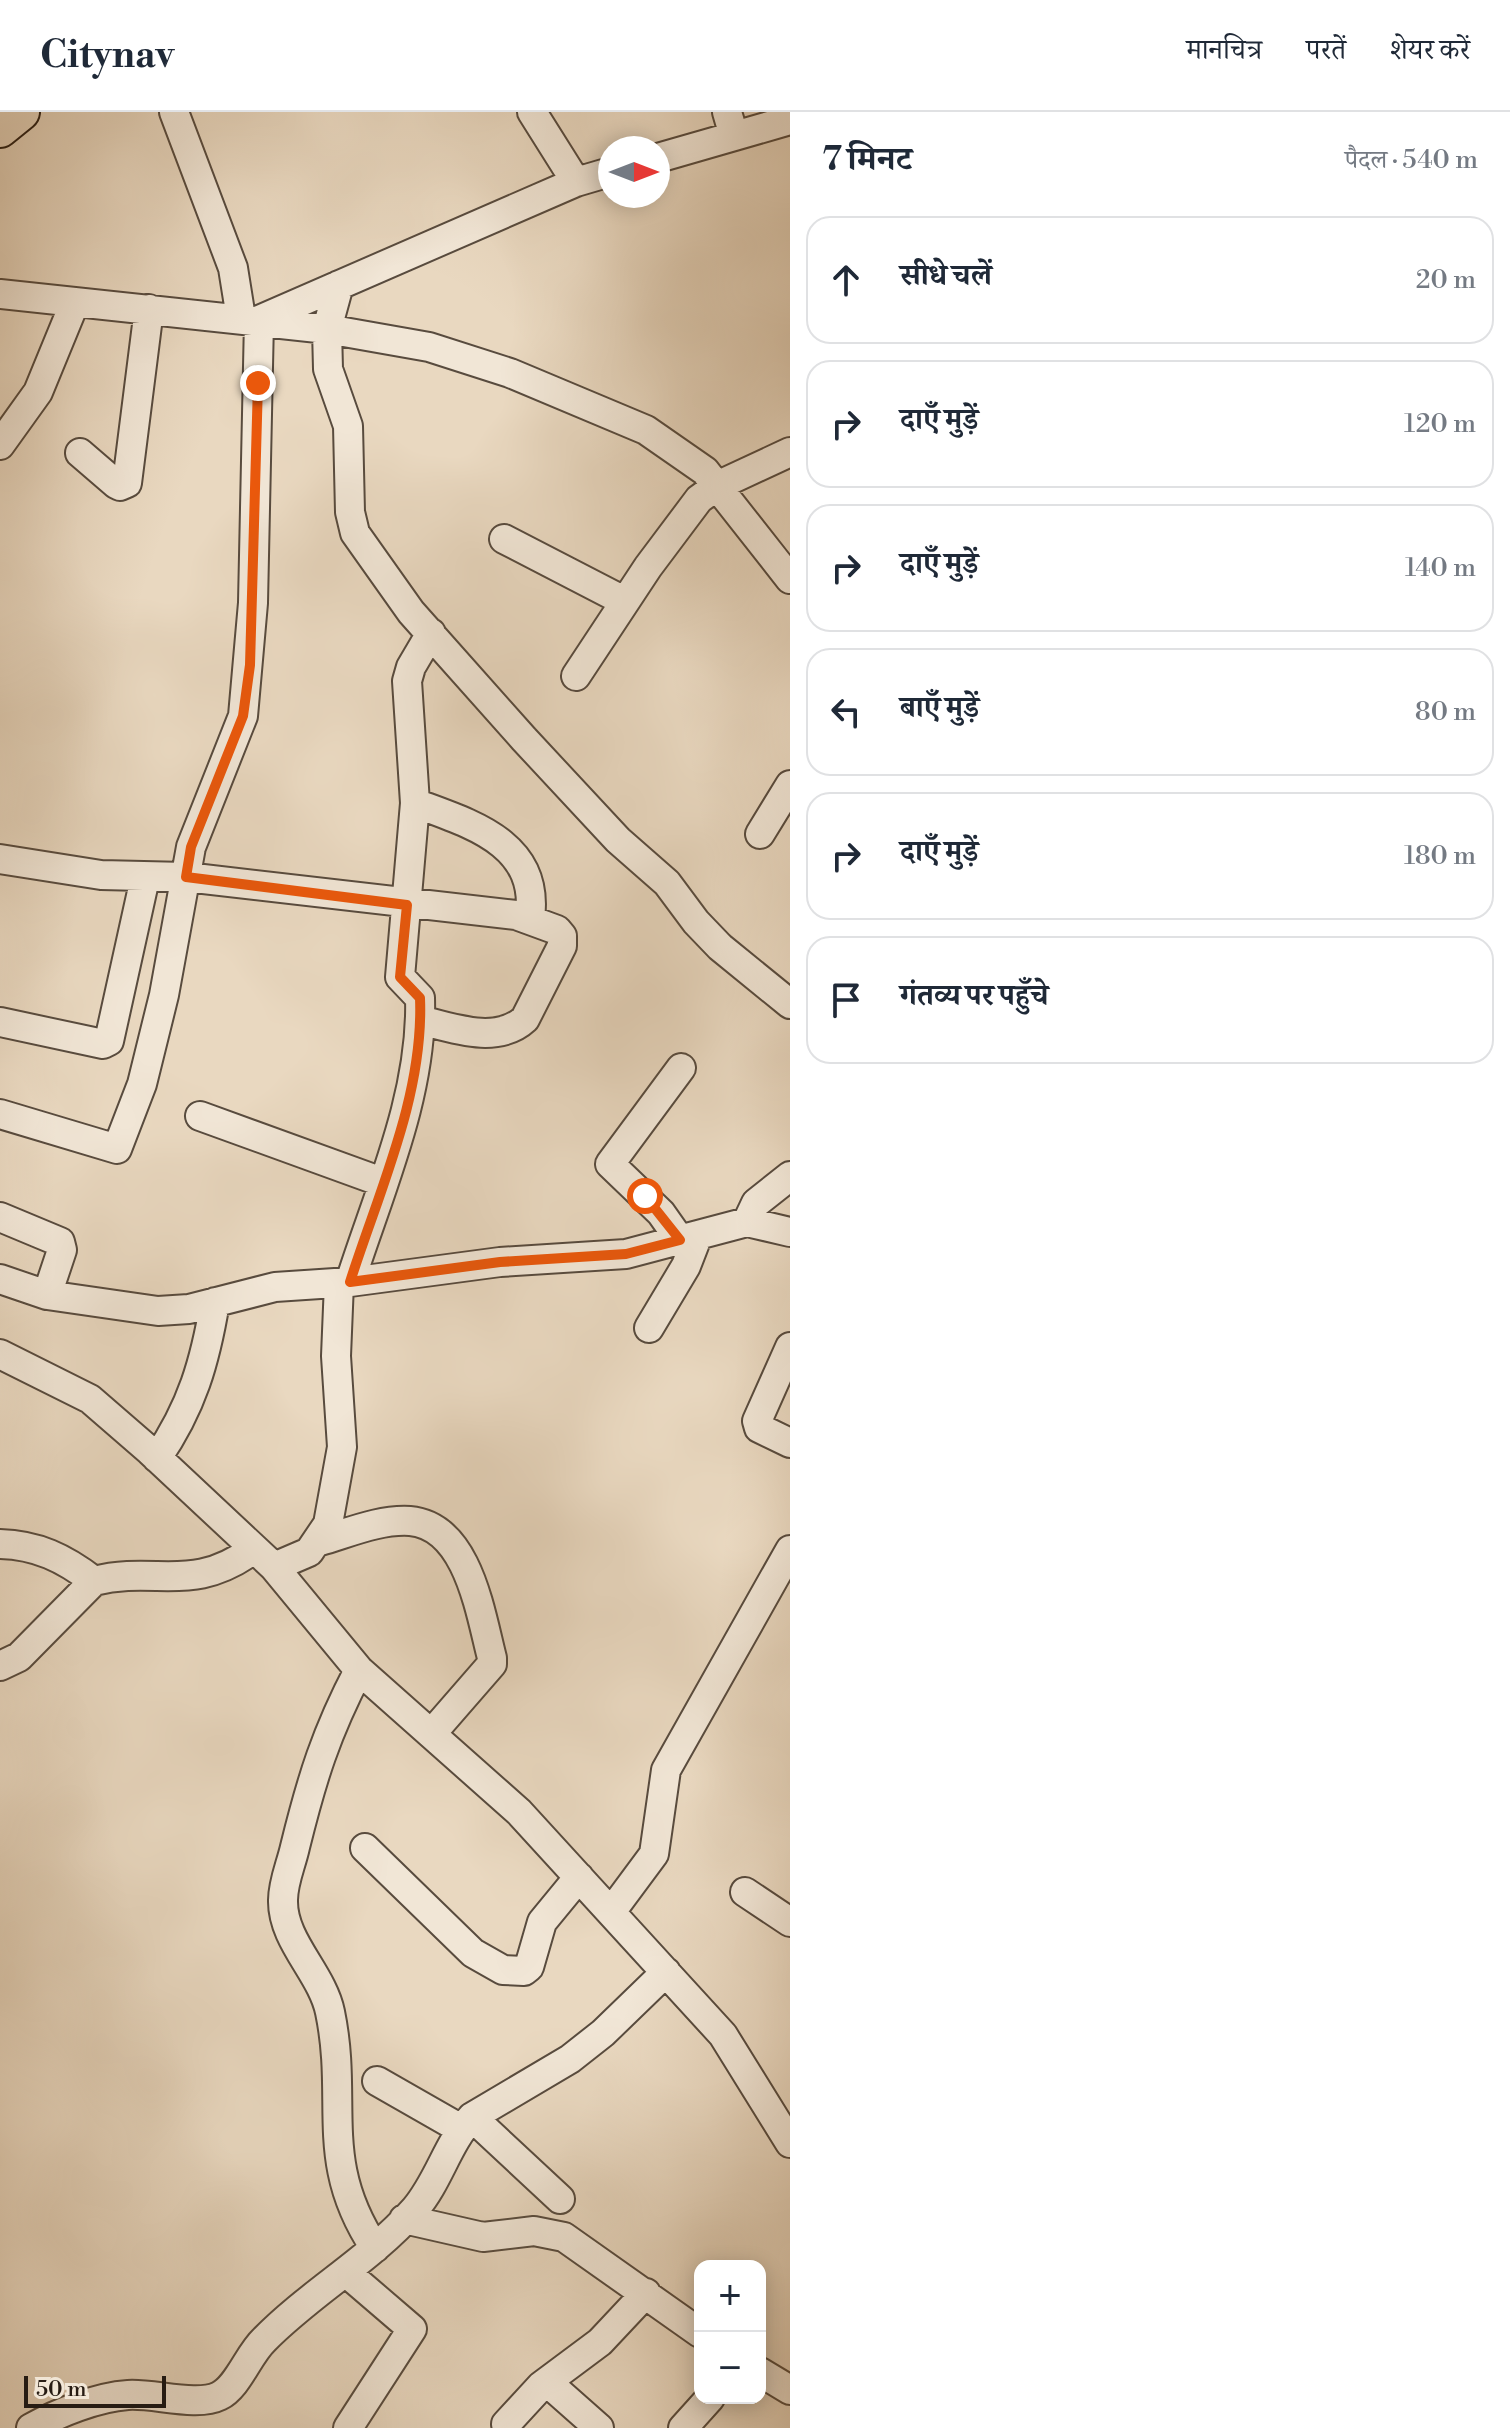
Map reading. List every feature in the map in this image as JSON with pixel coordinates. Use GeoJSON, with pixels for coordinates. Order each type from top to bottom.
{"type":"FeatureCollection","features":[{"type":"Feature","properties":{"kind":"main road"},"geometry":{"type":"LineString","coordinates":[[0,129],[21,112]]}},
{"type":"Feature","properties":{"kind":"street"},"geometry":{"type":"LineString","coordinates":[[0,1114],[117,1149],[142,1084],[164,995],[191,847],[243,716],[250,665],[250,319],[174,112]]}},
{"type":"Feature","properties":{"kind":"street"},"geometry":{"type":"LineString","coordinates":[[532,112],[576,182]]}},
{"type":"Feature","properties":{"kind":"street"},"geometry":{"type":"LineString","coordinates":[[670,152],[731,124],[790,120]]}},
{"type":"Feature","properties":{"kind":"street"},"geometry":{"type":"LineString","coordinates":[[250,319],[339,285],[576,182],[598,176]]}},
{"type":"Feature","properties":{"kind":"street"},"geometry":{"type":"LineString","coordinates":[[339,285],[327,329],[328,369],[348,426],[351,522],[403,601],[618,840],[667,883],[696,922],[790,1004]]}},
{"type":"Feature","properties":{"kind":"street"},"geometry":{"type":"LineString","coordinates":[[0,294],[327,329],[429,347],[510,373],[646,430],[705,471],[790,579]]}},
{"type":"Feature","properties":{"kind":"street"},"geometry":{"type":"LineString","coordinates":[[0,445],[38,392],[75,302]]}},
{"type":"Feature","properties":{"kind":"street"},"geometry":{"type":"LineString","coordinates":[[80,453],[116,484],[124,486],[127,483],[149,309]]}},
{"type":"Feature","properties":{"kind":"street"},"geometry":{"type":"LineString","coordinates":[[576,676],[624,601],[688,513],[717,486],[790,452]]}},
{"type":"Feature","properties":{"kind":"street"},"geometry":{"type":"LineString","coordinates":[[504,539],[624,601]]}},
{"type":"Feature","properties":{"kind":"street"},"geometry":{"type":"LineString","coordinates":[[0,1544],[38,1549],[75,1566],[94,1581],[204,1575],[233,1564],[309,1552],[320,1541],[328,1524],[342,1447],[336,1356],[344,1282],[382,1182],[412,1086],[420,1048],[419,993],[400,977],[415,803],[407,681],[431,633]]}},
{"type":"Feature","properties":{"kind":"street"},"geometry":{"type":"LineString","coordinates":[[760,834],[790,785]]}},
{"type":"Feature","properties":{"kind":"street"},"geometry":{"type":"LineString","coordinates":[[415,803],[492,835],[505,844],[528,881],[532,899],[530,918]]}},
{"type":"Feature","properties":{"kind":"street"},"geometry":{"type":"LineString","coordinates":[[0,859],[145,878],[186,877],[530,918],[557,930],[563,939],[525,1019],[507,1031],[466,1031],[420,1020]]}},
{"type":"Feature","properties":{"kind":"street"},"geometry":{"type":"LineString","coordinates":[[0,1022],[103,1044],[109,1041],[145,878]]}},
{"type":"Feature","properties":{"kind":"street"},"geometry":{"type":"LineString","coordinates":[[681,1068],[610,1164],[689,1238]]}},
{"type":"Feature","properties":{"kind":"street"},"geometry":{"type":"LineString","coordinates":[[200,1116],[382,1182]]}},
{"type":"Feature","properties":{"kind":"street"},"geometry":{"type":"LineString","coordinates":[[747,1222],[756,1203],[790,1176]]}},
{"type":"Feature","properties":{"kind":"street"},"geometry":{"type":"LineString","coordinates":[[0,1217],[60,1242],[62,1250],[47,1295]]}},
{"type":"Feature","properties":{"kind":"street"},"geometry":{"type":"LineString","coordinates":[[0,1279],[47,1295],[158,1311],[189,1309],[275,1287],[344,1282],[500,1262],[626,1254],[747,1222],[790,1232]]}},
{"type":"Feature","properties":{"kind":"street"},"geometry":{"type":"LineString","coordinates":[[649,1328],[686,1266],[689,1238]]}},
{"type":"Feature","properties":{"kind":"street"},"geometry":{"type":"LineString","coordinates":[[157,1458],[181,1423],[195,1388],[215,1302]]}},
{"type":"Feature","properties":{"kind":"street"},"geometry":{"type":"LineString","coordinates":[[790,1347],[757,1421],[759,1428],[790,1443]]}},
{"type":"Feature","properties":{"kind":"street"},"geometry":{"type":"LineString","coordinates":[[0,1354],[90,1399],[157,1458],[264,1558],[359,1670],[519,1812],[723,2035],[790,2143]]}},
{"type":"Feature","properties":{"kind":"street"},"geometry":{"type":"LineString","coordinates":[[320,1541],[391,1522],[409,1521],[427,1525],[451,1541],[472,1586],[492,1664],[432,1733]]}},
{"type":"Feature","properties":{"kind":"street"},"geometry":{"type":"LineString","coordinates":[[611,1912],[654,1854],[666,1770],[782,1580],[790,1550]]}},
{"type":"Feature","properties":{"kind":"street"},"geometry":{"type":"LineString","coordinates":[[0,1666],[19,1657],[94,1581]]}},
{"type":"Feature","properties":{"kind":"street"},"geometry":{"type":"LineString","coordinates":[[359,1670],[334,1717],[314,1770],[282,1902],[289,1927],[329,2009],[334,2037],[336,2140],[342,2178],[357,2221],[375,2248]]}},
{"type":"Feature","properties":{"kind":"street"},"geometry":{"type":"LineString","coordinates":[[365,1848],[473,1953],[503,1970],[524,1971],[529,1967],[542,1922],[579,1877]]}},
{"type":"Feature","properties":{"kind":"street"},"geometry":{"type":"LineString","coordinates":[[745,1892],[790,1922]]}},
{"type":"Feature","properties":{"kind":"street"},"geometry":{"type":"LineString","coordinates":[[31,2428],[67,2412],[128,2395],[216,2398],[224,2393],[254,2349],[270,2333],[348,2274],[404,2219],[430,2187],[466,2123],[570,2059],[603,2033],[666,1972]]}},
{"type":"Feature","properties":{"kind":"street"},"geometry":{"type":"LineString","coordinates":[[377,2081],[466,2123],[560,2199]]}},
{"type":"Feature","properties":{"kind":"street"},"geometry":{"type":"LineString","coordinates":[[404,2219],[496,2238],[548,2231],[603,2262],[699,2332]]}},
{"type":"Feature","properties":{"kind":"street"},"geometry":{"type":"LineString","coordinates":[[348,2274],[412,2329],[348,2428]]}},
{"type":"Feature","properties":{"kind":"street"},"geometry":{"type":"LineString","coordinates":[[506,2424],[547,2382],[600,2342],[646,2293]]}},
{"type":"Feature","properties":{"kind":"street"},"geometry":{"type":"LineString","coordinates":[[766,2376],[790,2390]]}},
{"type":"Feature","properties":{"kind":"street"},"geometry":{"type":"LineString","coordinates":[[547,2382],[599,2428]]}},
{"type":"Feature","properties":{"kind":"street"},"geometry":{"type":"LineString","coordinates":[[683,2428],[705,2404]]}},
{"type":"Feature","properties":{"kind":"route"},"geometry":{"type":"LineString","coordinates":[[258,383],[253,603],[250,665],[243,716],[191,847],[186,877],[407,905],[400,977],[419,993],[420,1048],[410,1095],[350,1282],[500,1262],[626,1254],[651,1250],[680,1240],[645,1196]]}}]}
